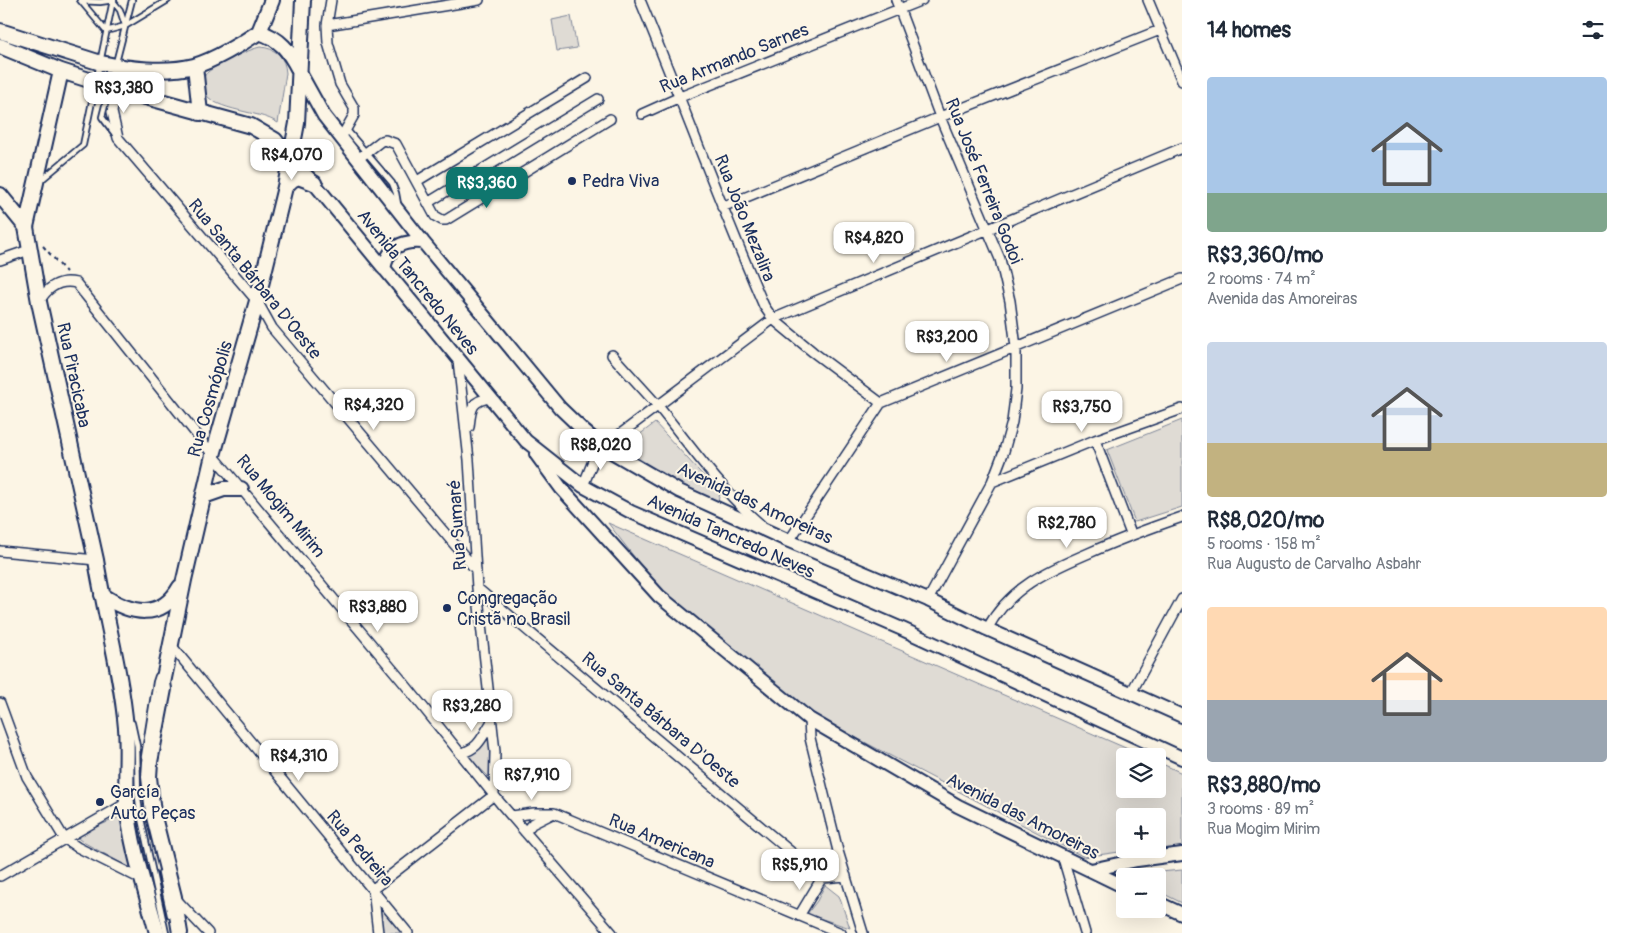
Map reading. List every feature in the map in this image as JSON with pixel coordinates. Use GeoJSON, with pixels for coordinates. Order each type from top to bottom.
{"type":"FeatureCollection","features":[{"type":"Feature","properties":{"kind":"main road"},"geometry":{"type":"LineString","coordinates":[[299,71],[303,0]]}},
{"type":"Feature","properties":{"kind":"main road"},"geometry":{"type":"LineString","coordinates":[[0,31],[101,63],[115,66],[169,69],[195,66],[234,48],[260,32],[270,2]]}},
{"type":"Feature","properties":{"kind":"main road"},"geometry":{"type":"LineString","coordinates":[[260,32],[280,42],[291,55],[299,71]]}},
{"type":"Feature","properties":{"kind":"main road"},"geometry":{"type":"LineString","coordinates":[[0,46],[95,82],[260,130],[275,140],[290,160]]}},
{"type":"Feature","properties":{"kind":"main road"},"geometry":{"type":"LineString","coordinates":[[195,66],[200,113]]}},
{"type":"Feature","properties":{"kind":"main road","name":"Rua Piracicaba"},"geometry":{"type":"LineString","coordinates":[[62,71],[26,228],[39,302],[110,627],[126,728],[127,803],[132,836],[157,933]]}},
{"type":"Feature","properties":{"kind":"main road","name":"Avenida das Amoreiras"},"geometry":{"type":"LineString","coordinates":[[299,71],[324,116],[362,156],[398,210],[423,242],[560,408],[584,432],[603,447],[679,491],[789,542],[928,600],[987,629],[1182,716]]}},
{"type":"Feature","properties":{"kind":"main road","name":"Rua Cosmópolis"},"geometry":{"type":"LineString","coordinates":[[174,897],[153,812],[149,777],[154,737],[164,689],[162,683],[213,455],[257,301],[285,187],[297,123],[299,71]]}},
{"type":"Feature","properties":{"kind":"main road","name":"Avenida Tancredo Neves"},"geometry":{"type":"LineString","coordinates":[[290,160],[314,183],[526,441],[583,486],[640,516],[902,629],[1182,758]]}},
{"type":"Feature","properties":{"kind":"main road"},"geometry":{"type":"LineString","coordinates":[[285,187],[298,177],[314,183]]}},
{"type":"Feature","properties":{"kind":"main road"},"geometry":{"type":"LineString","coordinates":[[0,195],[26,228]]}},
{"type":"Feature","properties":{"kind":"main road"},"geometry":{"type":"LineString","coordinates":[[384,269],[385,261],[392,250],[400,244],[411,241],[423,242]]}},
{"type":"Feature","properties":{"kind":"main road","name":"Avenida das Amoreiras"},"geometry":{"type":"LineString","coordinates":[[526,441],[561,488],[659,596],[809,719],[958,806],[1116,883]]}},
{"type":"Feature","properties":{"kind":"main road","name":"Avenida das Amoreiras"},"geometry":{"type":"LineString","coordinates":[[583,486],[586,504],[602,535]]}},
{"type":"Feature","properties":{"kind":"main road"},"geometry":{"type":"LineString","coordinates":[[204,496],[224,489],[241,489]]}},
{"type":"Feature","properties":{"kind":"main road"},"geometry":{"type":"LineString","coordinates":[[102,596],[122,607],[136,610],[158,609],[171,601],[184,580]]}},
{"type":"Feature","properties":{"kind":"main road"},"geometry":{"type":"LineString","coordinates":[[1090,870],[1137,860],[1182,854]]}},
{"type":"Feature","properties":{"kind":"main road"},"geometry":{"type":"LineString","coordinates":[[174,897],[177,929]]}},
{"type":"Feature","properties":{"kind":"main road"},"geometry":{"type":"LineString","coordinates":[[1166,906],[1182,914]]}},
{"type":"Feature","properties":{"kind":"street"},"geometry":{"type":"LineString","coordinates":[[332,0],[328,25],[328,43],[340,84],[354,108],[354,114],[343,134]]}},
{"type":"Feature","properties":{"kind":"street"},"geometry":{"type":"LineString","coordinates":[[328,25],[479,0]]}},
{"type":"Feature","properties":{"kind":"street","name":"Rua João Mezalira"},"geometry":{"type":"LineString","coordinates":[[640,0],[722,207],[764,306],[773,319],[881,403]]}},
{"type":"Feature","properties":{"kind":"street","name":"Rua José Ferreira Godoi"},"geometry":{"type":"LineString","coordinates":[[896,0],[940,117],[1000,259],[1010,301],[1016,347],[1016,389],[1012,422],[1004,451],[992,482],[928,600]]}},
{"type":"Feature","properties":{"kind":"street","name":"Rua Armando Sarnes"},"geometry":{"type":"LineString","coordinates":[[642,114],[922,0]]}},
{"type":"Feature","properties":{"kind":"street"},"geometry":{"type":"LineString","coordinates":[[1148,0],[1182,81]]}},
{"type":"Feature","properties":{"kind":"street"},"geometry":{"type":"LineString","coordinates":[[722,207],[940,117],[1160,30]]}},
{"type":"Feature","properties":{"kind":"street"},"geometry":{"type":"LineString","coordinates":[[417,181],[588,78]]}},
{"type":"Feature","properties":{"kind":"street","name":"Rua Santa Bárbara D'Oeste"},"geometry":{"type":"LineString","coordinates":[[114,88],[112,112],[118,138],[257,301],[272,328],[476,570]]}},
{"type":"Feature","properties":{"kind":"street"},"geometry":{"type":"LineString","coordinates":[[428,202],[598,99]]}},
{"type":"Feature","properties":{"kind":"street"},"geometry":{"type":"LineString","coordinates":[[362,156],[378,143],[385,140],[396,144],[437,218],[446,220],[610,119]]}},
{"type":"Feature","properties":{"kind":"street"},"geometry":{"type":"LineString","coordinates":[[583,486],[593,461],[603,447],[773,319],[1182,148]]}},
{"type":"Feature","properties":{"kind":"street"},"geometry":{"type":"LineString","coordinates":[[0,260],[29,250]]}},
{"type":"Feature","properties":{"kind":"street"},"geometry":{"type":"LineString","coordinates":[[789,542],[881,403],[1182,279]]}},
{"type":"Feature","properties":{"kind":"street"},"geometry":{"type":"LineString","coordinates":[[39,302],[47,289],[63,282],[76,283]]}},
{"type":"Feature","properties":{"kind":"street","name":"Rua Mogim Mirim"},"geometry":{"type":"LineString","coordinates":[[76,283],[241,489],[494,795],[612,933]]}},
{"type":"Feature","properties":{"kind":"street"},"geometry":{"type":"LineString","coordinates":[[612,355],[658,406],[716,480],[741,507],[768,531]]}},
{"type":"Feature","properties":{"kind":"street","name":"Rua Sumaré"},"geometry":{"type":"LineString","coordinates":[[458,360],[469,460],[476,570],[495,752],[494,795]]}},
{"type":"Feature","properties":{"kind":"street","name":"Rua Sumaré"},"geometry":{"type":"LineString","coordinates":[[467,445],[471,410],[477,402],[482,399],[491,398]]}},
{"type":"Feature","properties":{"kind":"street"},"geometry":{"type":"LineString","coordinates":[[992,482],[1095,440],[1182,409]]}},
{"type":"Feature","properties":{"kind":"street"},"geometry":{"type":"LineString","coordinates":[[1095,440],[1131,534]]}},
{"type":"Feature","properties":{"kind":"street"},"geometry":{"type":"LineString","coordinates":[[987,629],[995,615],[1019,590],[1045,572],[1131,534],[1182,517]]}},
{"type":"Feature","properties":{"kind":"street"},"geometry":{"type":"LineString","coordinates":[[0,551],[96,560]]}},
{"type":"Feature","properties":{"kind":"street","name":"Rua Santa Bárbara D'Oeste"},"geometry":{"type":"LineString","coordinates":[[478,588],[822,878]]}},
{"type":"Feature","properties":{"kind":"street"},"geometry":{"type":"LineString","coordinates":[[1131,693],[1182,599]]}},
{"type":"Feature","properties":{"kind":"street","name":"Rua Pedreira"},"geometry":{"type":"LineString","coordinates":[[171,645],[408,933]]}},
{"type":"Feature","properties":{"kind":"street"},"geometry":{"type":"LineString","coordinates":[[0,703],[26,777],[64,838],[77,847],[143,880]]}},
{"type":"Feature","properties":{"kind":"street"},"geometry":{"type":"LineString","coordinates":[[809,719],[810,738],[838,851],[862,933]]}},
{"type":"Feature","properties":{"kind":"street"},"geometry":{"type":"LineString","coordinates":[[461,753],[475,747],[491,723]]}},
{"type":"Feature","properties":{"kind":"street"},"geometry":{"type":"LineString","coordinates":[[378,933],[373,889],[494,795]]}},
{"type":"Feature","properties":{"kind":"street"},"geometry":{"type":"LineString","coordinates":[[0,876],[127,803]]}},
{"type":"Feature","properties":{"kind":"street"},"geometry":{"type":"LineString","coordinates":[[525,832],[532,824],[554,813]]}},
{"type":"Feature","properties":{"kind":"street","name":"Rua Americana"},"geometry":{"type":"LineString","coordinates":[[512,816],[554,813],[841,933]]}},
{"type":"Feature","properties":{"kind":"street"},"geometry":{"type":"LineString","coordinates":[[799,916],[838,851]]}},
{"type":"Feature","properties":{"kind":"street"},"geometry":{"type":"LineString","coordinates":[[1063,858],[1085,933]]}},
{"type":"Feature","properties":{"kind":"street"},"geometry":{"type":"LineString","coordinates":[[822,878],[846,876]]}},
{"type":"Feature","properties":{"kind":"street"},"geometry":{"type":"LineString","coordinates":[[174,897],[208,933]]}},
{"type":"Feature","properties":{"kind":"lane"},"geometry":{"type":"LineString","coordinates":[[80,0],[100,2],[113,0]]}},
{"type":"Feature","properties":{"kind":"lane"},"geometry":{"type":"LineString","coordinates":[[80,0],[106,31]]}},
{"type":"Feature","properties":{"kind":"lane"},"geometry":{"type":"LineString","coordinates":[[113,0],[120,10],[125,26]]}},
{"type":"Feature","properties":{"kind":"lane"},"geometry":{"type":"LineString","coordinates":[[36,184],[83,144],[113,0]]}},
{"type":"Feature","properties":{"kind":"lane"},"geometry":{"type":"LineString","coordinates":[[114,88],[115,66],[132,0]]}},
{"type":"Feature","properties":{"kind":"lane"},"geometry":{"type":"LineString","coordinates":[[106,31],[125,26],[168,0]]}},
{"type":"Feature","properties":{"kind":"lane"},"geometry":{"type":"LineString","coordinates":[[110,627],[117,635],[127,691]]}},
{"type":"Feature","properties":{"kind":"lane"},"geometry":{"type":"LineString","coordinates":[[144,762],[156,682],[171,645]]}},
{"type":"Feature","properties":{"kind":"lane"},"geometry":{"type":"LineString","coordinates":[[129,700],[130,716],[137,746],[140,814],[166,933]]}},
{"type":"Feature","properties":{"kind":"lane"},"geometry":{"type":"LineString","coordinates":[[144,769],[148,813],[156,852]]}},
{"type":"Feature","properties":{"kind":"lane"},"geometry":{"type":"LineString","coordinates":[[161,871],[171,917]]}},
{"type":"Feature","properties":{"kind":"lane"},"geometry":{"type":"LineString","coordinates":[[175,933],[177,929]]}},
{"type":"Feature","properties":{"kind":"path"},"geometry":{"type":"LineString","coordinates":[[26,228],[76,283]]}},
{"type":"Feature","properties":{"kind":"shaded area"},"geometry":{"type":"Polygon","coordinates":[[[571,16],[577,48],[557,51],[552,20],[571,16]]]}},
{"type":"Feature","properties":{"kind":"shaded area"},"geometry":{"type":"Polygon","coordinates":[[[260,47],[275,51],[284,62],[286,73],[278,123],[269,118],[234,109],[213,101],[206,94],[203,86],[204,76],[212,69],[260,47]]]}},
{"type":"Feature","properties":{"kind":"shaded area"},"geometry":{"type":"Polygon","coordinates":[[[1182,420],[1182,507],[1135,522],[1107,450],[1182,420]]]}},
{"type":"Feature","properties":{"kind":"shaded area"},"geometry":{"type":"Polygon","coordinates":[[[655,423],[720,494],[717,504],[675,483],[619,450],[655,423]]]}},
{"type":"Feature","properties":{"kind":"shaded area"},"geometry":{"type":"Polygon","coordinates":[[[608,523],[1126,748],[1116,748],[1116,798],[1166,798],[1166,766],[1182,773],[1182,849],[1166,851],[1166,808],[1116,808],[1116,852],[1084,857],[805,711],[662,593],[608,523]]]}},
{"type":"Feature","properties":{"kind":"shaded area"},"geometry":{"type":"Polygon","coordinates":[[[489,735],[491,779],[466,755],[473,754],[489,735]]]}},
{"type":"Feature","properties":{"kind":"shaded area"},"geometry":{"type":"Polygon","coordinates":[[[124,815],[132,869],[75,836],[124,815]]]}},
{"type":"Feature","properties":{"kind":"shaded area"},"geometry":{"type":"Polygon","coordinates":[[[1182,870],[1182,903],[1166,895],[1166,871],[1182,870]]]}},
{"type":"Feature","properties":{"kind":"shaded area"},"geometry":{"type":"Polygon","coordinates":[[[825,885],[839,896],[850,928],[807,914],[817,901],[825,885]]]}},
{"type":"Feature","properties":{"kind":"shaded area"},"geometry":{"type":"Polygon","coordinates":[[[378,901],[404,933],[382,933],[378,901]]]}},
{"type":"Feature","properties":{"kind":"place","name":"Pedra Viva"},"geometry":{"type":"Point","coordinates":[572,181]}},
{"type":"Feature","properties":{"kind":"place","name":"Congregação Cristã no Brasil"},"geometry":{"type":"Point","coordinates":[447,608]}},
{"type":"Feature","properties":{"kind":"place","name":"García Auto Peças"},"geometry":{"type":"Point","coordinates":[100,802]}}]}
